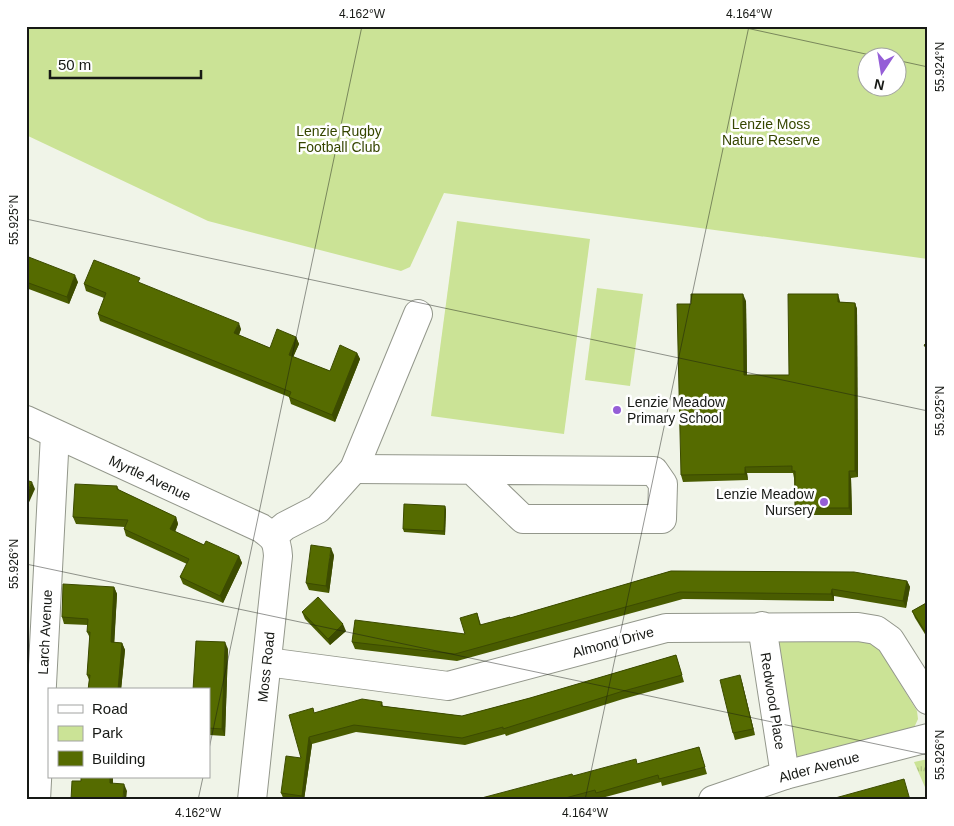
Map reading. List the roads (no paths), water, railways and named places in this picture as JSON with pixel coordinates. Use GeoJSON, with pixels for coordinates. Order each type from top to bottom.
{"type":"FeatureCollection","features":[{"type":"Feature","properties":{"kind":"street"},"geometry":{"type":"LineString","coordinates":[[273,536],[285,526],[318,508],[354,469],[418,314]]}},
{"type":"Feature","properties":{"kind":"street","name":"Myrtle Avenue"},"geometry":{"type":"LineString","coordinates":[[26,420],[261,528],[273,536]]}},
{"type":"Feature","properties":{"kind":"street","name":"Larch Avenue"},"geometry":{"type":"LineString","coordinates":[[36,800],[55,434]]}},
{"type":"Feature","properties":{"kind":"street"},"geometry":{"type":"LineString","coordinates":[[354,469],[654,471],[663,484],[662,519],[523,519],[473,471]]}},
{"type":"Feature","properties":{"kind":"street","name":"Moss Road"},"geometry":{"type":"LineString","coordinates":[[252,800],[278,556],[277,544],[273,536]]}},
{"type":"Feature","properties":{"kind":"street","name":"Redwood Place"},"geometry":{"type":"LineString","coordinates":[[762,626],[785,775]]}},
{"type":"Feature","properties":{"kind":"street","name":"Almond Drive"},"geometry":{"type":"LineString","coordinates":[[267,662],[448,686],[666,628],[858,627],[876,630],[890,640],[928,700]]}},
{"type":"Feature","properties":{"kind":"street","name":"Alder Avenue"},"geometry":{"type":"LineString","coordinates":[[712,800],[785,775],[928,738]]}},
{"type":"Feature","properties":{"kind":"place","name":"Lenzie Meadow Primary School"},"geometry":{"type":"Point","coordinates":[617,410]}},
{"type":"Feature","properties":{"kind":"place","name":"Lenzie Meadow Nursery"},"geometry":{"type":"Point","coordinates":[824,502]}},
{"type":"Feature","properties":{"kind":"park label","name":"Lenzie Moss Nature Reserve"},"geometry":{"type":"Point","coordinates":[771,132]}},
{"type":"Feature","properties":{"kind":"park label","name":"Lenzie Rugby Football Club"},"geometry":{"type":"Point","coordinates":[339,140]}}]}
